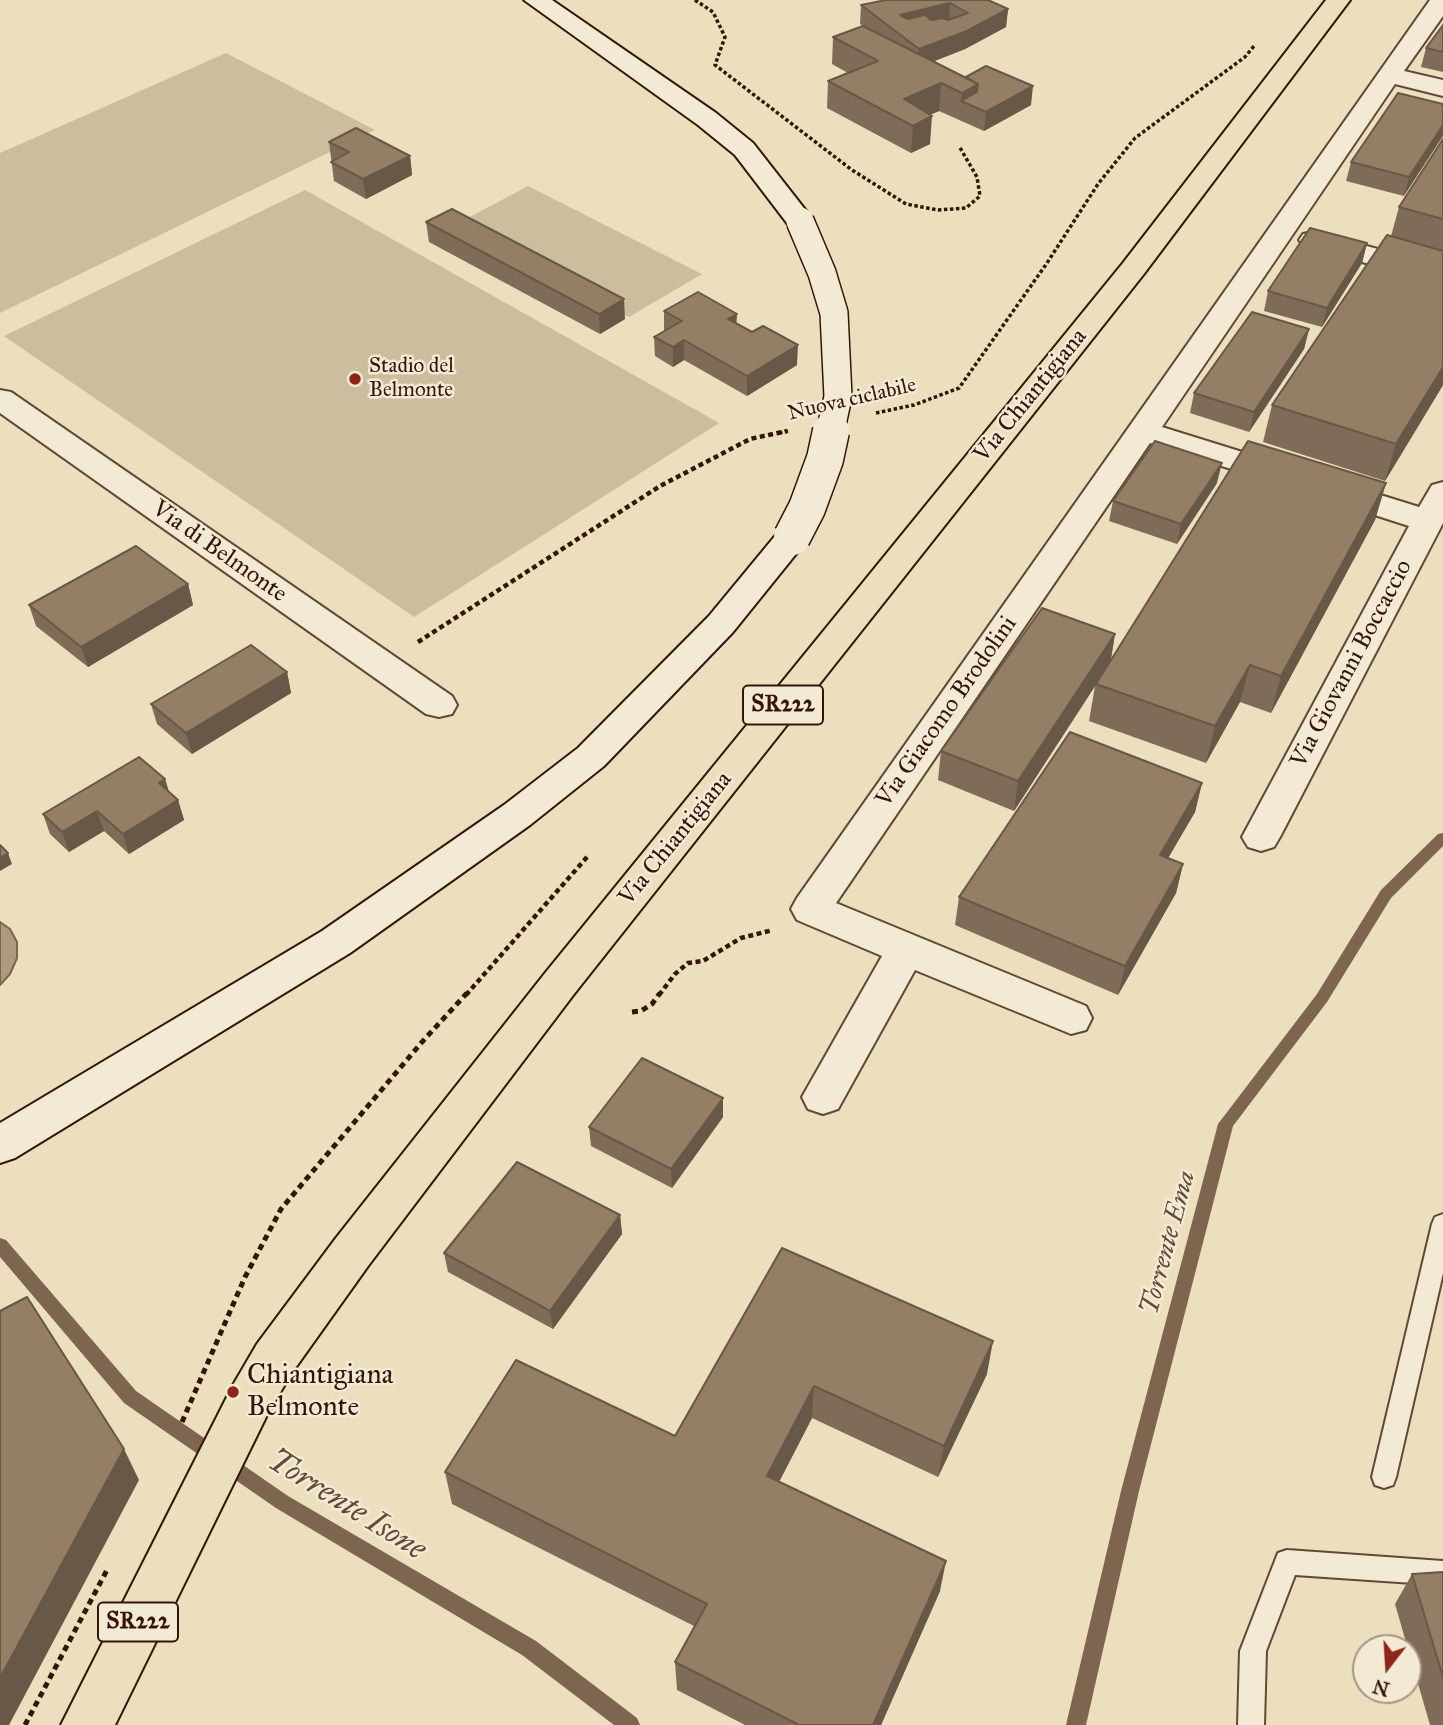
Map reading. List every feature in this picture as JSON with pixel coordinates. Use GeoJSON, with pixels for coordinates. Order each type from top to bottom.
{"type":"FeatureCollection","features":[{"type":"Feature","properties":{"kind":"main road","name":"Via Chiantigiana"},"geometry":{"type":"LineString","coordinates":[[91,1720],[240,1419],[274,1359],[360,1241],[560,984],[1133,269],[1338,0]]}},
{"type":"Feature","properties":{"kind":"street"},"geometry":{"type":"LineString","coordinates":[[0,1144],[336,942],[517,816],[591,757],[721,624],[792,537],[807,508],[825,459],[838,397],[834,313],[822,273],[800,221],[744,149],[707,119],[536,0]]}},
{"type":"Feature","properties":{"kind":"street","name":"Via Giacomo Brodolini"},"geometry":{"type":"LineString","coordinates":[[811,909],[1442,0]]}},
{"type":"Feature","properties":{"kind":"street"},"geometry":{"type":"LineString","coordinates":[[1389,75],[1443,88]]}},
{"type":"Feature","properties":{"kind":"street"},"geometry":{"type":"LineString","coordinates":[[1282,231],[1443,275]]}},
{"type":"Feature","properties":{"kind":"street","name":"Via di Belmonte"},"geometry":{"type":"LineString","coordinates":[[0,400],[439,705]]}},
{"type":"Feature","properties":{"kind":"street"},"geometry":{"type":"LineString","coordinates":[[1143,431],[1435,506]]}},
{"type":"Feature","properties":{"kind":"street","name":"Via Giovanni Boccaccio"},"geometry":{"type":"LineString","coordinates":[[1261,837],[1435,506]]}},
{"type":"Feature","properties":{"kind":"street"},"geometry":{"type":"LineString","coordinates":[[811,909],[1071,1018]]}},
{"type":"Feature","properties":{"kind":"street"},"geometry":{"type":"LineString","coordinates":[[823,1097],[906,950]]}},
{"type":"Feature","properties":{"kind":"lane"},"geometry":{"type":"LineString","coordinates":[[1384,1476],[1443,1224]]}},
{"type":"Feature","properties":{"kind":"lane"},"geometry":{"type":"LineString","coordinates":[[1251,1725],[1253,1651],[1287,1562],[1443,1573]]}},
{"type":"Feature","properties":{"kind":"path"},"geometry":{"type":"LineString","coordinates":[[695,0],[713,12],[725,37],[715,65],[852,170],[906,204],[938,210],[967,208],[979,195],[976,177],[959,146]]}},
{"type":"Feature","properties":{"kind":"path","name":"Nuova ciclabile"},"geometry":{"type":"LineString","coordinates":[[873,414],[914,405],[959,388],[1098,184],[1135,138],[1245,57],[1261,38]]}},
{"type":"Feature","properties":{"kind":"path","name":"Nuova ciclabile"},"geometry":{"type":"LineString","coordinates":[[382,665],[660,486],[750,439],[791,430]]}},
{"type":"Feature","properties":{"kind":"path"},"geometry":{"type":"LineString","coordinates":[[194,1396],[245,1277],[281,1209],[422,1042],[500,958],[588,856]]}},
{"type":"Feature","properties":{"kind":"path"},"geometry":{"type":"LineString","coordinates":[[632,1012],[641,1011],[652,1004],[675,974],[688,963],[703,961],[741,938],[776,929],[811,909]]}},
{"type":"Feature","properties":{"kind":"path"},"geometry":{"type":"LineString","coordinates":[[25,1725],[108,1567]]}},
{"type":"Feature","properties":{"kind":"shaded area"},"geometry":{"type":"Polygon","coordinates":[[[226,53],[375,130],[0,313],[0,153],[226,53]]]}},
{"type":"Feature","properties":{"kind":"shaded area"},"geometry":{"type":"Polygon","coordinates":[[[528,186],[702,274],[629,317],[455,225],[528,186]]]}},
{"type":"Feature","properties":{"kind":"shaded area","name":"Stadio del Belmonte"},"geometry":{"type":"Polygon","coordinates":[[[305,190],[719,423],[414,617],[4,336],[305,190]]]}},
{"type":"Feature","properties":{"kind":"shaded area"},"geometry":{"type":"Polygon","coordinates":[[[0,922],[10,929],[17,942],[17,958],[10,974],[0,985],[0,922]]]}},
{"type":"Feature","properties":{"kind":"building"},"geometry":{"type":"Polygon","coordinates":[[[886,0],[988,0],[1008,9],[967,31],[919,49],[861,5],[886,0]],[[950,3],[900,15],[908,19],[925,15],[931,20],[948,20],[968,13],[950,3]]]}},
{"type":"Feature","properties":{"kind":"building"},"geometry":{"type":"Polygon","coordinates":[[[1443,25],[1443,52],[1426,48],[1443,25]]]}},
{"type":"Feature","properties":{"kind":"building"},"geometry":{"type":"Polygon","coordinates":[[[863,26],[978,84],[962,93],[941,83],[904,99],[932,116],[913,126],[828,81],[878,61],[833,37],[863,26]]]}},
{"type":"Feature","properties":{"kind":"building"},"geometry":{"type":"Polygon","coordinates":[[[986,66],[1033,86],[986,112],[961,101],[977,92],[978,84],[966,77],[986,66]]]}},
{"type":"Feature","properties":{"kind":"building"},"geometry":{"type":"Polygon","coordinates":[[[1398,93],[1443,104],[1443,125],[1409,177],[1351,162],[1398,93]]]}},
{"type":"Feature","properties":{"kind":"building"},"geometry":{"type":"Polygon","coordinates":[[[356,128],[410,156],[363,179],[331,162],[349,152],[329,142],[356,128]]]}},
{"type":"Feature","properties":{"kind":"building"},"geometry":{"type":"Polygon","coordinates":[[[1443,139],[1443,219],[1399,207],[1443,139]]]}},
{"type":"Feature","properties":{"kind":"building"},"geometry":{"type":"Polygon","coordinates":[[[452,209],[624,299],[599,314],[426,222],[452,209]]]}},
{"type":"Feature","properties":{"kind":"building"},"geometry":{"type":"Polygon","coordinates":[[[1310,228],[1367,243],[1327,308],[1268,291],[1310,228]]]}},
{"type":"Feature","properties":{"kind":"building"},"geometry":{"type":"Polygon","coordinates":[[[1387,235],[1443,251],[1443,367],[1396,444],[1272,405],[1387,235]]]}},
{"type":"Feature","properties":{"kind":"building"},"geometry":{"type":"Polygon","coordinates":[[[698,292],[737,314],[728,319],[752,332],[763,326],[798,345],[747,376],[684,340],[673,347],[654,337],[682,321],[664,311],[698,292]]]}},
{"type":"Feature","properties":{"kind":"building"},"geometry":{"type":"Polygon","coordinates":[[[1252,312],[1309,329],[1254,412],[1194,393],[1252,312]]]}},
{"type":"Feature","properties":{"kind":"building"},"geometry":{"type":"Polygon","coordinates":[[[1155,441],[1222,463],[1181,524],[1113,501],[1155,441]]]}},
{"type":"Feature","properties":{"kind":"building"},"geometry":{"type":"Polygon","coordinates":[[[1248,441],[1386,483],[1281,676],[1250,665],[1215,726],[1096,684],[1248,441]]]}},
{"type":"Feature","properties":{"kind":"building"},"geometry":{"type":"Polygon","coordinates":[[[136,546],[188,584],[81,647],[29,605],[136,546]]]}},
{"type":"Feature","properties":{"kind":"building"},"geometry":{"type":"Polygon","coordinates":[[[1042,608],[1115,634],[1018,781],[941,751],[1042,608]]]}},
{"type":"Feature","properties":{"kind":"building"},"geometry":{"type":"Polygon","coordinates":[[[251,645],[287,672],[186,733],[151,704],[251,645]]]}},
{"type":"Feature","properties":{"kind":"building"},"geometry":{"type":"Polygon","coordinates":[[[1070,732],[1202,783],[1160,855],[1183,864],[1125,966],[959,897],[1070,732]]]}},
{"type":"Feature","properties":{"kind":"building"},"geometry":{"type":"Polygon","coordinates":[[[139,757],[165,779],[159,783],[178,800],[123,834],[97,811],[62,832],[43,814],[139,757]]]}},
{"type":"Feature","properties":{"kind":"building"},"geometry":{"type":"Polygon","coordinates":[[[0,845],[8,853],[0,858],[0,845]]]}},
{"type":"Feature","properties":{"kind":"building"},"geometry":{"type":"Polygon","coordinates":[[[642,1058],[723,1098],[671,1169],[589,1127],[642,1058]]]}},
{"type":"Feature","properties":{"kind":"building"},"geometry":{"type":"Polygon","coordinates":[[[517,1162],[620,1215],[550,1311],[444,1253],[517,1162]]]}},
{"type":"Feature","properties":{"kind":"building"},"geometry":{"type":"Polygon","coordinates":[[[782,1248],[993,1341],[944,1446],[814,1386],[767,1476],[946,1561],[873,1725],[799,1725],[675,1662],[707,1604],[445,1472],[516,1360],[675,1436],[782,1248]]]}},
{"type":"Feature","properties":{"kind":"building"},"geometry":{"type":"Polygon","coordinates":[[[27,1297],[124,1449],[0,1678],[0,1311],[27,1297]]]}},
{"type":"Feature","properties":{"kind":"building"},"geometry":{"type":"Polygon","coordinates":[[[1443,1572],[1443,1677],[1412,1574],[1443,1572]]]}},
{"type":"Feature","properties":{"kind":"waterway","name":"Torrente Ema"},"geometry":{"type":"LineString","coordinates":[[1076,1725],[1130,1491],[1226,1124],[1322,998],[1386,894],[1443,838]]}},
{"type":"Feature","properties":{"kind":"waterway","name":"Torrente Isone"},"geometry":{"type":"LineString","coordinates":[[0,1245],[130,1397],[282,1502],[529,1648],[630,1725]]}},
{"type":"Feature","properties":{"kind":"place","name":"Stadio del Belmonte"},"geometry":{"type":"Point","coordinates":[355,379]}},
{"type":"Feature","properties":{"kind":"place","name":"Chiantigiana Belmonte"},"geometry":{"type":"Point","coordinates":[233,1392]}}]}
